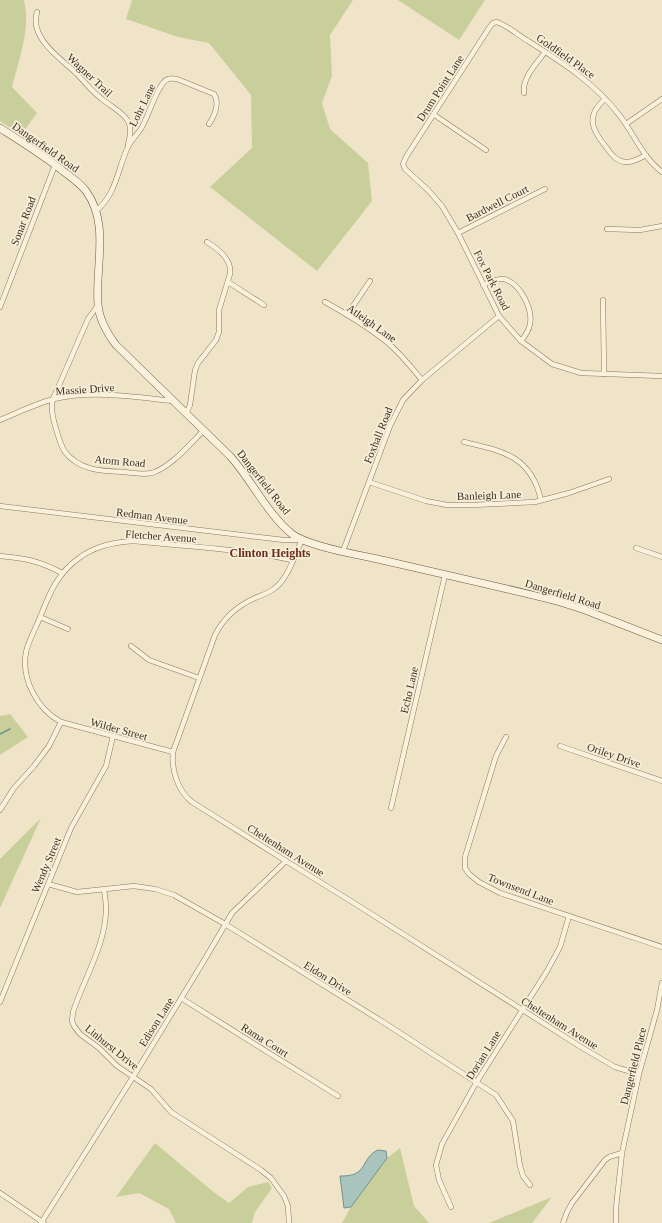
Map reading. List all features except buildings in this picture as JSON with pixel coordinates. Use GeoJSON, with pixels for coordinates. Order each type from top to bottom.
{"type":"FeatureCollection","features":[{"type":"Feature","properties":{"kind":"street","name":"Wagner Trail"},"geometry":{"type":"LineString","coordinates":[[37,12],[36,20],[38,30],[50,49],[77,74],[92,91],[128,120],[130,130],[127,148]]}},
{"type":"Feature","properties":{"kind":"street","name":"Goldfield Place"},"geometry":{"type":"LineString","coordinates":[[495,22],[507,27],[578,73],[605,99],[626,124],[646,155],[662,172]]}},
{"type":"Feature","properties":{"kind":"street","name":"Drum Point Lane"},"geometry":{"type":"LineString","coordinates":[[403,165],[406,157],[433,114],[489,28],[495,22]]}},
{"type":"Feature","properties":{"kind":"street"},"geometry":{"type":"LineString","coordinates":[[524,93],[527,76],[545,52]]}},
{"type":"Feature","properties":{"kind":"street","name":"Lohr Lane"},"geometry":{"type":"LineString","coordinates":[[96,211],[110,196],[127,148],[141,128],[163,83],[169,78],[180,80],[214,94],[217,101],[216,110],[209,124]]}},
{"type":"Feature","properties":{"kind":"street"},"geometry":{"type":"LineString","coordinates":[[605,99],[597,107],[593,117],[593,128],[598,136],[614,157],[620,161],[632,161],[646,155]]}},
{"type":"Feature","properties":{"kind":"street"},"geometry":{"type":"LineString","coordinates":[[626,124],[662,99]]}},
{"type":"Feature","properties":{"kind":"street"},"geometry":{"type":"LineString","coordinates":[[433,114],[486,150]]}},
{"type":"Feature","properties":{"kind":"street","name":"Dangerfield Road"},"geometry":{"type":"LineString","coordinates":[[0,128],[55,165],[82,186],[90,198],[96,211],[99,228],[100,245],[98,305],[102,322],[111,338],[240,467],[283,525],[302,540],[556,601],[585,610],[662,640]]}},
{"type":"Feature","properties":{"kind":"street","name":"Sonar Road"},"geometry":{"type":"LineString","coordinates":[[0,307],[55,165]]}},
{"type":"Feature","properties":{"kind":"street","name":"Fox Park Road"},"geometry":{"type":"LineString","coordinates":[[403,165],[405,169],[435,198],[451,220],[499,316],[521,341],[552,364],[581,373],[662,376]]}},
{"type":"Feature","properties":{"kind":"street","name":"Bardwell Court"},"geometry":{"type":"LineString","coordinates":[[458,233],[545,189]]}},
{"type":"Feature","properties":{"kind":"street"},"geometry":{"type":"LineString","coordinates":[[607,229],[640,230],[662,226]]}},
{"type":"Feature","properties":{"kind":"street"},"geometry":{"type":"LineString","coordinates":[[186,414],[190,405],[195,370],[198,363],[216,340],[220,332],[219,310],[231,270],[230,264],[223,254],[207,242]]}},
{"type":"Feature","properties":{"kind":"street"},"geometry":{"type":"LineString","coordinates":[[483,285],[495,280],[504,280],[514,284],[520,290],[531,315],[529,328],[521,341]]}},
{"type":"Feature","properties":{"kind":"street"},"geometry":{"type":"LineString","coordinates":[[348,315],[370,281]]}},
{"type":"Feature","properties":{"kind":"street"},"geometry":{"type":"LineString","coordinates":[[228,282],[264,305]]}},
{"type":"Feature","properties":{"kind":"street"},"geometry":{"type":"LineString","coordinates":[[603,300],[604,374]]}},
{"type":"Feature","properties":{"kind":"street","name":"Atleigh Lane"},"geometry":{"type":"LineString","coordinates":[[325,302],[348,315],[384,339],[422,380]]}},
{"type":"Feature","properties":{"kind":"street","name":"Atom Road"},"geometry":{"type":"LineString","coordinates":[[98,305],[88,319],[51,405],[64,451],[81,465],[93,470],[152,473],[171,462],[204,430]]}},
{"type":"Feature","properties":{"kind":"street","name":"Foxhall Road"},"geometry":{"type":"LineString","coordinates":[[343,551],[398,407],[410,391],[422,380],[499,316]]}},
{"type":"Feature","properties":{"kind":"street","name":"Massie Drive"},"geometry":{"type":"LineString","coordinates":[[0,420],[53,399],[73,396],[114,395],[174,401]]}},
{"type":"Feature","properties":{"kind":"street"},"geometry":{"type":"LineString","coordinates":[[464,442],[497,449],[513,457],[530,474],[537,487],[541,500]]}},
{"type":"Feature","properties":{"kind":"street","name":"Banleigh Lane"},"geometry":{"type":"LineString","coordinates":[[369,482],[421,500],[447,505],[528,503],[569,493],[610,479]]}},
{"type":"Feature","properties":{"kind":"street","name":"Redman Avenue"},"geometry":{"type":"LineString","coordinates":[[0,506],[284,540],[302,540]]}},
{"type":"Feature","properties":{"kind":"street","name":"Cheltenham Avenue"},"geometry":{"type":"LineString","coordinates":[[302,540],[285,576],[274,588],[235,609],[225,619],[215,635],[173,752],[172,758],[174,772],[187,798],[286,862],[354,903],[611,1065],[639,1074]]}},
{"type":"Feature","properties":{"kind":"street","name":"Fletcher Avenue"},"geometry":{"type":"LineString","coordinates":[[60,722],[40,704],[32,692],[28,680],[26,653],[29,642],[48,597],[62,573],[78,558],[99,547],[122,541],[133,541],[219,549],[292,560]]}},
{"type":"Feature","properties":{"kind":"street"},"geometry":{"type":"LineString","coordinates":[[636,548],[662,557]]}},
{"type":"Feature","properties":{"kind":"street"},"geometry":{"type":"LineString","coordinates":[[0,556],[31,560],[47,565],[62,573]]}},
{"type":"Feature","properties":{"kind":"street","name":"Echo Lane"},"geometry":{"type":"LineString","coordinates":[[391,808],[445,575]]}},
{"type":"Feature","properties":{"kind":"street"},"geometry":{"type":"LineString","coordinates":[[40,618],[68,629]]}},
{"type":"Feature","properties":{"kind":"street"},"geometry":{"type":"LineString","coordinates":[[131,646],[149,660],[199,678]]}},
{"type":"Feature","properties":{"kind":"street"},"geometry":{"type":"LineString","coordinates":[[0,810],[14,788],[50,746],[60,722]]}},
{"type":"Feature","properties":{"kind":"street","name":"Wilder Street"},"geometry":{"type":"LineString","coordinates":[[60,722],[173,752]]}},
{"type":"Feature","properties":{"kind":"street","name":"Wendy Street"},"geometry":{"type":"LineString","coordinates":[[0,1002],[71,828],[106,766],[113,736]]}},
{"type":"Feature","properties":{"kind":"street","name":"Townsend Lane"},"geometry":{"type":"LineString","coordinates":[[506,737],[496,756],[465,857],[465,868],[469,874],[500,893],[662,947]]}},
{"type":"Feature","properties":{"kind":"street","name":"Oriley Drive"},"geometry":{"type":"LineString","coordinates":[[560,746],[662,781]]}},
{"type":"Feature","properties":{"kind":"street","name":"Edison Lane"},"geometry":{"type":"LineString","coordinates":[[42,1222],[133,1077],[232,912],[286,862]]}},
{"type":"Feature","properties":{"kind":"street","name":"Eldon Drive"},"geometry":{"type":"LineString","coordinates":[[48,884],[77,892],[134,886],[163,891],[180,897],[225,924],[496,1095],[513,1121],[520,1166],[523,1176],[530,1185]]}},
{"type":"Feature","properties":{"kind":"street","name":"Linhurst Drive"},"geometry":{"type":"LineString","coordinates":[[104,890],[106,906],[102,935],[73,1012],[72,1021],[74,1026],[80,1034],[117,1066],[151,1088],[174,1114],[271,1178],[284,1196],[288,1206],[289,1223]]}},
{"type":"Feature","properties":{"kind":"street","name":"Dorian Lane"},"geometry":{"type":"LineString","coordinates":[[451,1207],[439,1180],[436,1165],[442,1144],[476,1082],[523,1010],[555,957],[569,916]]}},
{"type":"Feature","properties":{"kind":"street","name":"Dangerfield Place"},"geometry":{"type":"LineString","coordinates":[[616,1223],[616,1208],[622,1153],[639,1074],[657,1010],[662,983]]}},
{"type":"Feature","properties":{"kind":"street","name":"Rama Court"},"geometry":{"type":"LineString","coordinates":[[181,998],[338,1096]]}},
{"type":"Feature","properties":{"kind":"street"},"geometry":{"type":"LineString","coordinates":[[563,1223],[572,1203],[605,1160],[609,1157],[622,1153]]}},
{"type":"Feature","properties":{"kind":"street"},"geometry":{"type":"LineString","coordinates":[[0,1193],[42,1222]]}},
{"type":"Feature","properties":{"kind":"green space"},"geometry":{"type":"Polygon","coordinates":[[[0,0],[24,0],[26,11],[25,33],[21,55],[12,87],[37,113],[21,135],[0,121],[0,0]]]}},
{"type":"Feature","properties":{"kind":"green space"},"geometry":{"type":"Polygon","coordinates":[[[132,0],[353,0],[330,35],[332,76],[322,103],[330,129],[368,163],[372,201],[317,271],[210,187],[252,148],[251,95],[209,43],[178,37],[126,19],[132,0]]]}},
{"type":"Feature","properties":{"kind":"green space"},"geometry":{"type":"Polygon","coordinates":[[[398,0],[485,0],[459,40],[398,0]]]}},
{"type":"Feature","properties":{"kind":"green space"},"geometry":{"type":"Polygon","coordinates":[[[10,714],[28,737],[0,755],[0,716],[10,714]]]}},
{"type":"Feature","properties":{"kind":"green space"},"geometry":{"type":"Polygon","coordinates":[[[41,818],[0,908],[0,859],[41,818]]]}},
{"type":"Feature","properties":{"kind":"green space"},"geometry":{"type":"Polygon","coordinates":[[[155,1143],[211,1190],[229,1203],[248,1187],[268,1182],[272,1188],[255,1212],[252,1223],[176,1223],[169,1209],[139,1193],[116,1197],[155,1143]]]}},
{"type":"Feature","properties":{"kind":"green space"},"geometry":{"type":"Polygon","coordinates":[[[400,1148],[414,1206],[429,1223],[342,1223],[351,1207],[387,1158],[400,1148]]]}},
{"type":"Feature","properties":{"kind":"green space"},"geometry":{"type":"Polygon","coordinates":[[[552,1197],[532,1223],[489,1223],[552,1197]]]}},
{"type":"Feature","properties":{"kind":"water"},"geometry":{"type":"Polygon","coordinates":[[[378,1150],[386,1151],[387,1158],[351,1207],[344,1208],[340,1176],[356,1173],[360,1170],[372,1153],[378,1150]]]}},
{"type":"Feature","properties":{"kind":"waterway"},"geometry":{"type":"LineString","coordinates":[[0,734],[10,729]]}},
{"type":"Feature","properties":{"kind":"district","name":"Clinton Heights"},"geometry":{"type":"Point","coordinates":[270,553]}}]}
